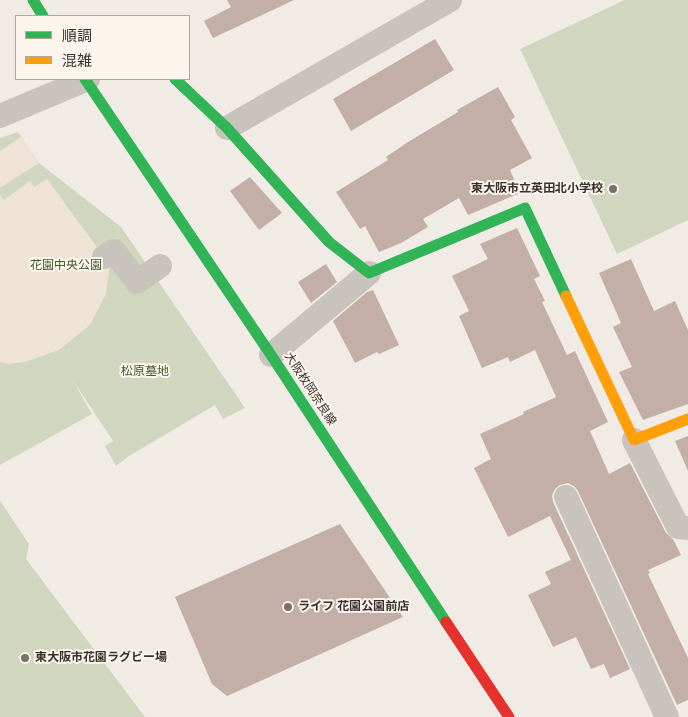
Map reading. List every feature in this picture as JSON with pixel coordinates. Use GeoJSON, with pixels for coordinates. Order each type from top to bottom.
{"type":"FeatureCollection","features":[{"type":"Feature","properties":{"kind":"main road"},"geometry":{"type":"LineString","coordinates":[[33,0],[42,15]]}},
{"type":"Feature","properties":{"kind":"main road","name":"大阪枚岡奈良線"},"geometry":{"type":"LineString","coordinates":[[87,80],[271,355],[509,717]]}},
{"type":"Feature","properties":{"kind":"main road"},"geometry":{"type":"LineString","coordinates":[[175,80],[227,128],[329,242],[369,273],[525,208],[634,440],[688,419]]}},
{"type":"Feature","properties":{"kind":"street"},"geometry":{"type":"LineString","coordinates":[[227,128],[450,0]]}},
{"type":"Feature","properties":{"kind":"street"},"geometry":{"type":"LineString","coordinates":[[0,116],[84,80]]}},
{"type":"Feature","properties":{"kind":"street"},"geometry":{"type":"LineString","coordinates":[[104,257],[114,251],[136,282],[160,266]]}},
{"type":"Feature","properties":{"kind":"street"},"geometry":{"type":"LineString","coordinates":[[271,355],[369,273]]}},
{"type":"Feature","properties":{"kind":"street"},"geometry":{"type":"LineString","coordinates":[[634,440],[678,527],[688,528]]}},
{"type":"Feature","properties":{"kind":"street"},"geometry":{"type":"LineString","coordinates":[[566,497],[666,717]]}},
{"type":"Feature","properties":{"kind":"green space"},"geometry":{"type":"Polygon","coordinates":[[[625,0],[688,0],[688,220],[617,254],[520,49],[625,0]]]}},
{"type":"Feature","properties":{"kind":"green space","name":"花園中央公園"},"geometry":{"type":"Polygon","coordinates":[[[18,132],[39,163],[121,227],[245,408],[223,419],[215,405],[129,456],[116,466],[105,446],[113,441],[72,379],[92,414],[0,465],[0,138],[18,132]]]}},
{"type":"Feature","properties":{"kind":"green space"},"geometry":{"type":"Polygon","coordinates":[[[0,501],[29,544],[26,559],[145,717],[0,717],[0,501]]]}},
{"type":"Feature","properties":{"kind":"shaded area"},"geometry":{"type":"Polygon","coordinates":[[[21,137],[39,163],[0,188],[0,151],[21,137]]]}},
{"type":"Feature","properties":{"kind":"shaded area"},"geometry":{"type":"Polygon","coordinates":[[[47,179],[110,265],[106,294],[90,325],[59,350],[25,362],[8,364],[0,362],[0,195],[4,200],[30,181],[34,187],[47,179]]]}},
{"type":"Feature","properties":{"kind":"building"},"geometry":{"type":"Polygon","coordinates":[[[227,0],[294,0],[213,38],[204,21],[231,7],[227,0]]]}},
{"type":"Feature","properties":{"kind":"building"},"geometry":{"type":"Polygon","coordinates":[[[435,39],[454,70],[351,131],[333,99],[435,39]]]}},
{"type":"Feature","properties":{"kind":"building"},"geometry":{"type":"Polygon","coordinates":[[[498,87],[515,117],[511,120],[532,158],[510,170],[520,193],[468,215],[459,198],[423,219],[428,227],[401,243],[379,252],[365,226],[360,229],[336,192],[388,160],[386,157],[458,112],[457,110],[498,87]]]}},
{"type":"Feature","properties":{"kind":"building"},"geometry":{"type":"Polygon","coordinates":[[[250,177],[282,213],[259,230],[230,191],[250,177]]]}},
{"type":"Feature","properties":{"kind":"building"},"geometry":{"type":"Polygon","coordinates":[[[517,228],[540,276],[534,279],[545,301],[542,302],[567,355],[575,351],[608,422],[590,431],[609,474],[630,463],[666,533],[673,539],[681,555],[648,570],[650,573],[648,574],[688,658],[688,700],[677,705],[574,486],[568,483],[560,485],[552,495],[553,502],[630,669],[610,678],[604,664],[591,669],[576,637],[553,647],[528,595],[551,584],[545,572],[571,560],[550,516],[508,537],[474,468],[491,459],[480,434],[556,397],[535,350],[510,362],[508,357],[482,368],[459,316],[469,311],[452,276],[488,259],[480,244],[517,228]]]}},
{"type":"Feature","properties":{"kind":"building"},"geometry":{"type":"Polygon","coordinates":[[[631,259],[654,311],[675,301],[688,330],[688,404],[643,420],[619,372],[632,367],[613,327],[621,323],[599,273],[631,259]]]}},
{"type":"Feature","properties":{"kind":"building"},"geometry":{"type":"Polygon","coordinates":[[[326,264],[337,282],[311,303],[298,282],[326,264]]]}},
{"type":"Feature","properties":{"kind":"building"},"geometry":{"type":"Polygon","coordinates":[[[373,290],[399,345],[379,354],[377,352],[355,363],[333,321],[367,292],[373,290]]]}},
{"type":"Feature","properties":{"kind":"building"},"geometry":{"type":"Polygon","coordinates":[[[688,436],[688,471],[675,441],[688,436]]]}},
{"type":"Feature","properties":{"kind":"building","name":"ライフ 花園公園前店"},"geometry":{"type":"Polygon","coordinates":[[[340,524],[403,617],[227,696],[212,684],[175,597],[340,524]]]}},
{"type":"Feature","properties":{"kind":"traffic: fast"},"geometry":{"type":"LineString","coordinates":[[33,0],[42,15]]}},
{"type":"Feature","properties":{"kind":"traffic: fast"},"geometry":{"type":"LineString","coordinates":[[86,80],[271,355],[446,622]]}},
{"type":"Feature","properties":{"kind":"traffic: fast"},"geometry":{"type":"LineString","coordinates":[[176,80],[227,128],[329,242],[369,273],[525,208],[566,296]]}},
{"type":"Feature","properties":{"kind":"traffic: slow"},"geometry":{"type":"LineString","coordinates":[[566,296],[634,440],[688,419]]}},
{"type":"Feature","properties":{"kind":"traffic: jam"},"geometry":{"type":"LineString","coordinates":[[446,622],[509,717]]}},
{"type":"Feature","properties":{"kind":"place","name":"東大阪市立英田北小学校"},"geometry":{"type":"Point","coordinates":[613,189]}},
{"type":"Feature","properties":{"kind":"place","name":"ライフ 花園公園前店"},"geometry":{"type":"Point","coordinates":[288,607]}},
{"type":"Feature","properties":{"kind":"place","name":"東大阪市花園ラグビー場"},"geometry":{"type":"Point","coordinates":[25,658]}},
{"type":"Feature","properties":{"kind":"park label","name":"松原墓地"},"geometry":{"type":"Point","coordinates":[145,372]}}]}
